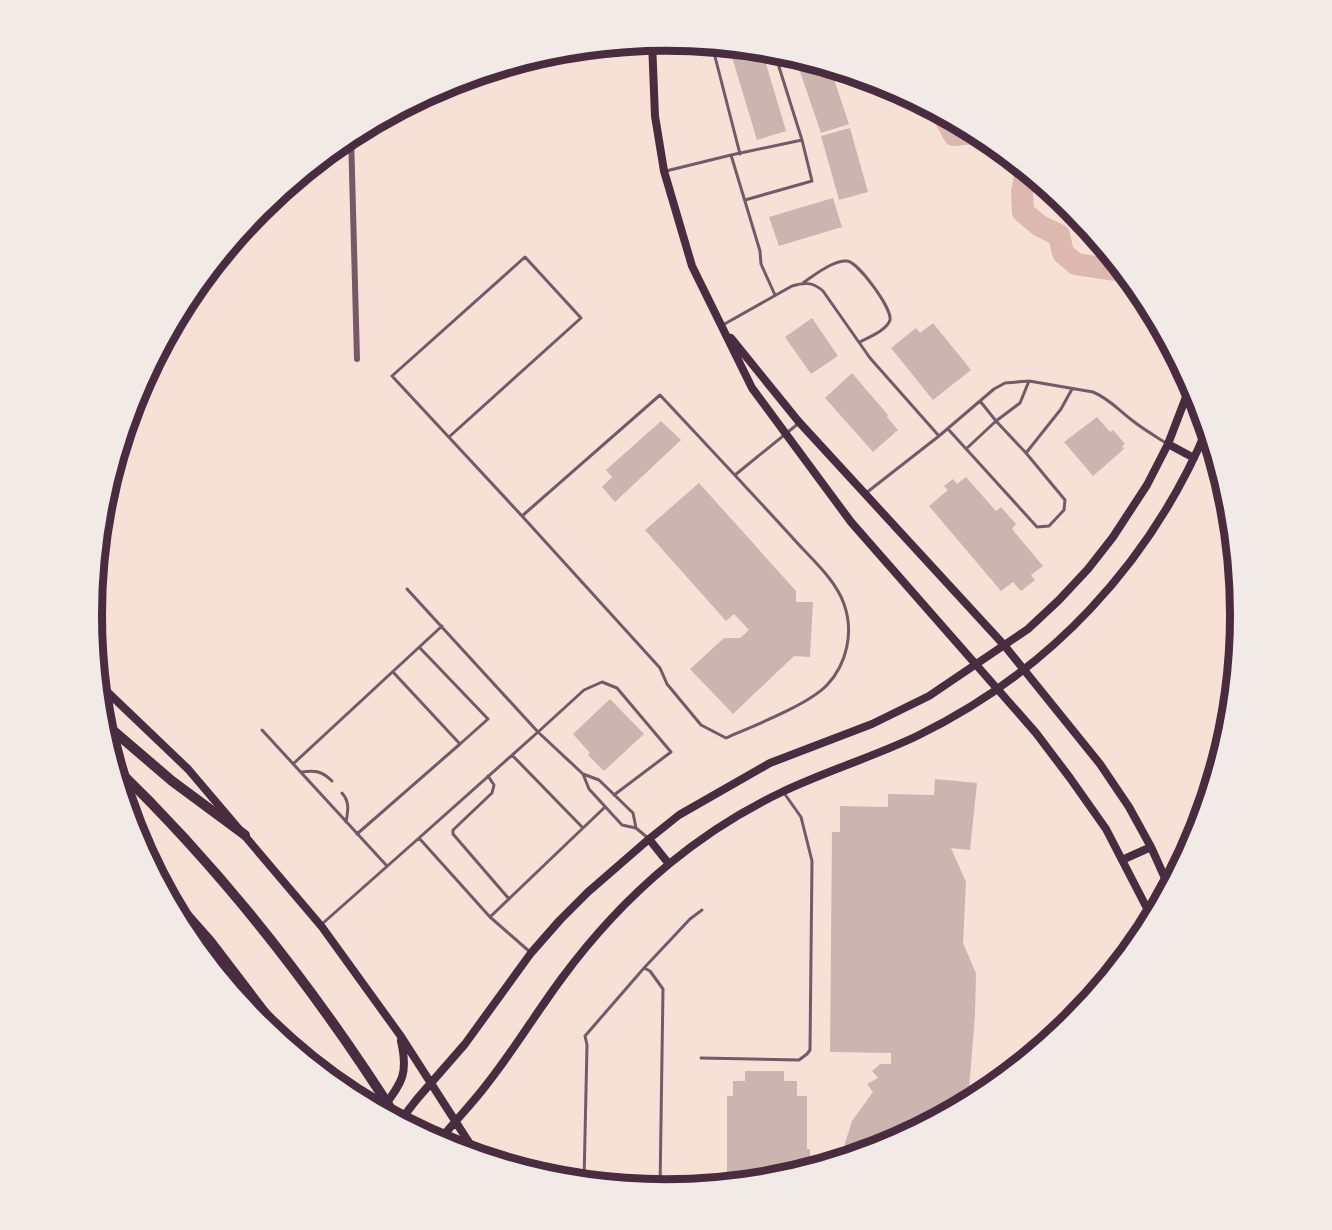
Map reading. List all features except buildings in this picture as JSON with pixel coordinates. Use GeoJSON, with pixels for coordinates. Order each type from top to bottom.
{"type":"FeatureCollection","features":[{"type":"Feature","properties":{"kind":"highway"},"geometry":{"type":"LineString","coordinates":[[114,732],[172,781],[245,835]]}},
{"type":"Feature","properties":{"kind":"highway"},"geometry":{"type":"LineString","coordinates":[[126,778],[151,801],[273,939],[324,1009],[389,1106]]}},
{"type":"Feature","properties":{"kind":"highway"},"geometry":{"type":"LineString","coordinates":[[194,922],[259,1006]]}},
{"type":"Feature","properties":{"kind":"main road"},"geometry":{"type":"LineString","coordinates":[[652,51],[655,116],[664,171],[692,266],[752,388],[851,522],[1036,733],[1106,829],[1147,908]]}},
{"type":"Feature","properties":{"kind":"main road"},"geometry":{"type":"LineString","coordinates":[[721,326],[799,422],[1004,645],[1100,764],[1129,807],[1165,877]]}},
{"type":"Feature","properties":{"kind":"main road"},"geometry":{"type":"LineString","coordinates":[[405,1114],[465,1044],[531,954],[588,892],[679,815],[770,763],[903,710],[929,696],[1028,629],[1088,569],[1113,537],[1147,485],[1168,444],[1186,397]]}},
{"type":"Feature","properties":{"kind":"main road"},"geometry":{"type":"LineString","coordinates":[[445,1134],[487,1085],[586,947],[625,903],[669,864],[728,822],[783,792],[917,735],[997,689],[1052,648],[1116,579],[1154,530],[1202,440]]}},
{"type":"Feature","properties":{"kind":"main road"},"geometry":{"type":"LineString","coordinates":[[1168,444],[1194,458]]}},
{"type":"Feature","properties":{"kind":"main road"},"geometry":{"type":"LineString","coordinates":[[108,692],[188,769],[321,925],[400,1035],[469,1143]]}},
{"type":"Feature","properties":{"kind":"main road"},"geometry":{"type":"LineString","coordinates":[[649,839],[669,864]]}},
{"type":"Feature","properties":{"kind":"main road"},"geometry":{"type":"LineString","coordinates":[[1122,860],[1151,847]]}},
{"type":"Feature","properties":{"kind":"main road"},"geometry":{"type":"LineString","coordinates":[[386,1104],[402,1081],[405,1059],[400,1035]]}},
{"type":"Feature","properties":{"kind":"street"},"geometry":{"type":"LineString","coordinates":[[351,147],[357,359]]}},
{"type":"Feature","properties":{"kind":"lane"},"geometry":{"type":"LineString","coordinates":[[714,53],[740,153]]}},
{"type":"Feature","properties":{"kind":"lane"},"geometry":{"type":"LineString","coordinates":[[744,200],[812,181],[802,140],[778,62]]}},
{"type":"Feature","properties":{"kind":"lane"},"geometry":{"type":"LineString","coordinates":[[664,171],[802,140]]}},
{"type":"Feature","properties":{"kind":"lane"},"geometry":{"type":"LineString","coordinates":[[731,155],[760,251],[761,264],[776,295]]}},
{"type":"Feature","properties":{"kind":"lane"},"geometry":{"type":"LineString","coordinates":[[449,437],[581,318],[525,257],[392,376],[660,668],[667,684],[701,725],[726,738],[819,692],[840,666],[846,649],[847,614],[834,585],[735,474],[660,395],[522,516]]}},
{"type":"Feature","properties":{"kind":"lane"},"geometry":{"type":"LineString","coordinates":[[803,283],[836,263],[846,261],[854,264],[885,302],[890,312],[890,321],[886,326],[859,342]]}},
{"type":"Feature","properties":{"kind":"lane"},"geometry":{"type":"LineString","coordinates":[[721,326],[792,286],[812,283],[823,291],[870,358],[939,436]]}},
{"type":"Feature","properties":{"kind":"lane"},"geometry":{"type":"LineString","coordinates":[[864,494],[948,429],[994,388],[1005,383],[1029,381],[1103,396],[1111,400],[1134,423],[1168,444]]}},
{"type":"Feature","properties":{"kind":"lane"},"geometry":{"type":"LineString","coordinates":[[966,449],[996,421],[1020,403],[1029,381]]}},
{"type":"Feature","properties":{"kind":"lane"},"geometry":{"type":"LineString","coordinates":[[1026,453],[1061,409],[1072,388]]}},
{"type":"Feature","properties":{"kind":"lane"},"geometry":{"type":"LineString","coordinates":[[948,429],[1037,527],[1049,526],[1064,510],[1065,500],[980,401]]}},
{"type":"Feature","properties":{"kind":"lane"},"geometry":{"type":"LineString","coordinates":[[735,474],[799,422]]}},
{"type":"Feature","properties":{"kind":"lane"},"geometry":{"type":"LineString","coordinates":[[407,589],[538,732],[583,774],[599,780],[633,813],[636,828]]}},
{"type":"Feature","properties":{"kind":"lane"},"geometry":{"type":"LineString","coordinates":[[293,764],[442,626]]}},
{"type":"Feature","properties":{"kind":"lane"},"geometry":{"type":"LineString","coordinates":[[357,834],[488,719],[420,647]]}},
{"type":"Feature","properties":{"kind":"lane"},"geometry":{"type":"LineString","coordinates":[[393,672],[460,744]]}},
{"type":"Feature","properties":{"kind":"lane"},"geometry":{"type":"LineString","coordinates":[[321,925],[584,690],[602,682],[617,688],[671,752],[614,795]]}},
{"type":"Feature","properties":{"kind":"lane"},"geometry":{"type":"LineString","coordinates":[[262,730],[387,866]]}},
{"type":"Feature","properties":{"kind":"lane"},"geometry":{"type":"LineString","coordinates":[[512,755],[584,828]]}},
{"type":"Feature","properties":{"kind":"lane"},"geometry":{"type":"LineString","coordinates":[[300,772],[315,770],[325,774],[332,781]]}},
{"type":"Feature","properties":{"kind":"lane"},"geometry":{"type":"LineString","coordinates":[[583,774],[589,789],[622,825],[636,828],[649,839]]}},
{"type":"Feature","properties":{"kind":"lane"},"geometry":{"type":"LineString","coordinates":[[488,776],[494,785],[492,793],[453,830],[453,834],[509,899]]}},
{"type":"Feature","properties":{"kind":"lane"},"geometry":{"type":"LineString","coordinates":[[701,1058],[799,1060],[810,1050],[812,861],[801,817],[783,792]]}},
{"type":"Feature","properties":{"kind":"lane"},"geometry":{"type":"LineString","coordinates":[[342,793],[349,809],[346,822]]}},
{"type":"Feature","properties":{"kind":"lane"},"geometry":{"type":"LineString","coordinates":[[490,917],[605,807]]}},
{"type":"Feature","properties":{"kind":"lane"},"geometry":{"type":"LineString","coordinates":[[419,838],[490,917],[531,954]]}},
{"type":"Feature","properties":{"kind":"lane"},"geometry":{"type":"LineString","coordinates":[[584,1173],[587,1045],[585,1036],[644,968],[690,919],[702,910]]}},
{"type":"Feature","properties":{"kind":"lane"},"geometry":{"type":"LineString","coordinates":[[644,968],[650,971],[663,989],[660,1179]]}},
{"type":"Feature","properties":{"kind":"waterway"},"geometry":{"type":"LineString","coordinates":[[950,128],[954,135],[960,134]]}},
{"type":"Feature","properties":{"kind":"waterway"},"geometry":{"type":"LineString","coordinates":[[1024,180],[1023,212],[1040,226],[1059,235],[1063,253],[1076,264],[1111,269]]}}]}
